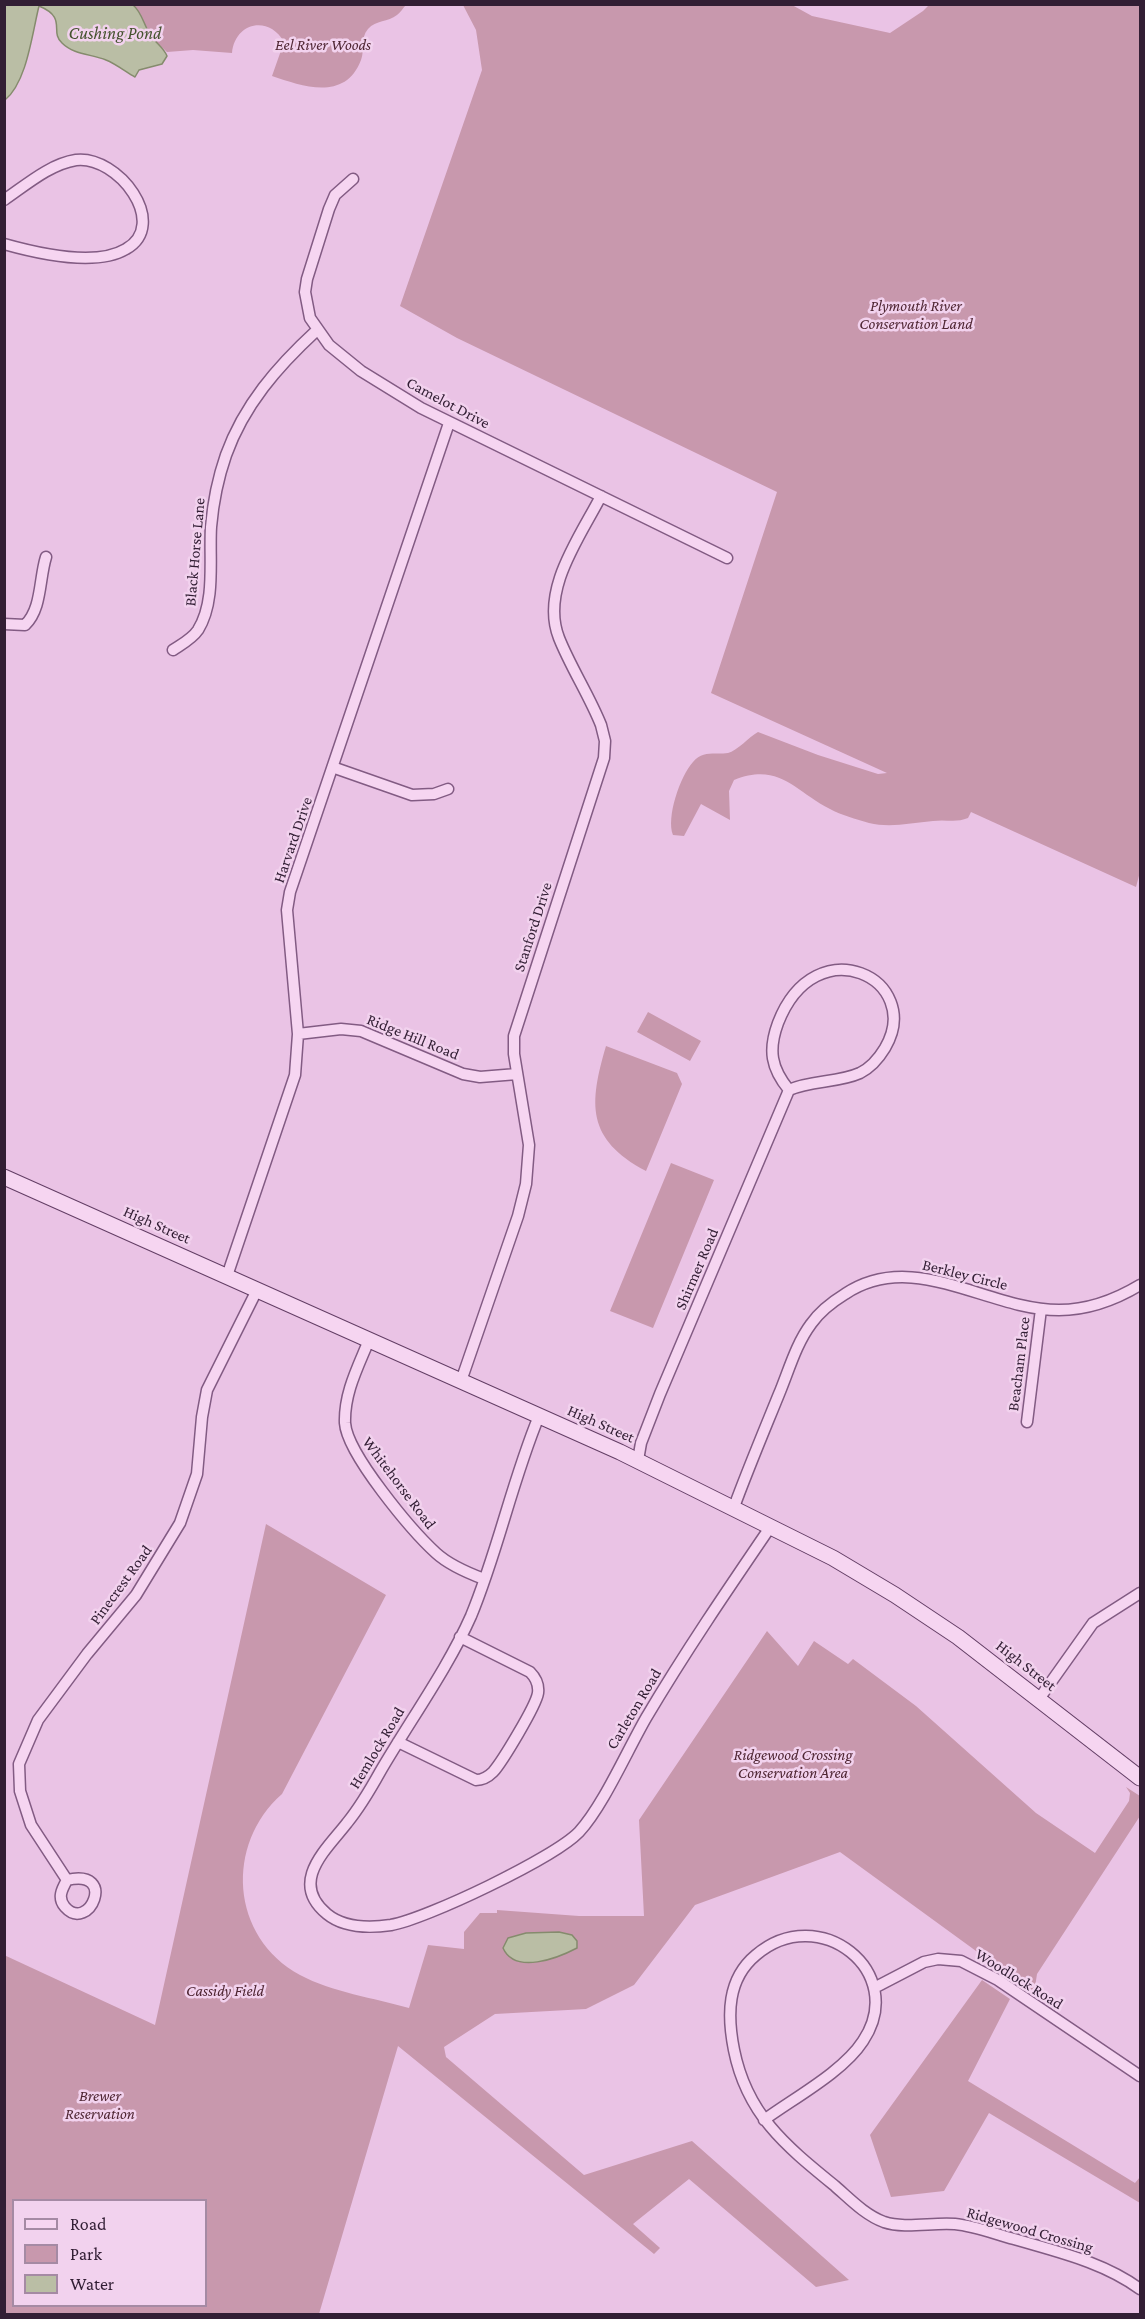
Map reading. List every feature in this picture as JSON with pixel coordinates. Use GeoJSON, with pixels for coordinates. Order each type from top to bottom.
{"type":"FeatureCollection","features":[{"type":"Feature","properties":{"kind":"main road","name":"High Street"},"geometry":{"type":"LineString","coordinates":[[4,1177],[638,1460],[771,1526],[863,1575],[929,1617],[1140,1778]]}},
{"type":"Feature","properties":{"kind":"street"},"geometry":{"type":"LineString","coordinates":[[4,200],[63,164],[78,160],[92,161],[123,178],[137,201],[142,228],[139,237],[125,250],[99,256],[64,256],[4,244]]}},
{"type":"Feature","properties":{"kind":"street","name":"Camelot Drive"},"geometry":{"type":"LineString","coordinates":[[353,179],[335,195],[307,279],[306,305],[316,331],[343,358],[361,371],[449,423],[728,558]]}},
{"type":"Feature","properties":{"kind":"street","name":"Black Horse Lane"},"geometry":{"type":"LineString","coordinates":[[173,650],[189,640],[197,631],[206,610],[212,511],[220,472],[235,433],[253,400],[270,377],[316,331]]}},
{"type":"Feature","properties":{"kind":"street","name":"Harvard Drive"},"geometry":{"type":"LineString","coordinates":[[227,1276],[289,1099],[297,1059],[287,910],[290,892],[334,768],[449,423]]}},
{"type":"Feature","properties":{"kind":"street","name":"Stanford Drive"},"geometry":{"type":"LineString","coordinates":[[461,1381],[518,1216],[526,1184],[529,1145],[517,1074],[514,1036],[604,758],[601,725],[559,638],[553,613],[554,597],[564,569],[601,496]]}},
{"type":"Feature","properties":{"kind":"street"},"geometry":{"type":"LineString","coordinates":[[4,624],[25,624],[32,618],[40,590],[39,578],[46,557]]}},
{"type":"Feature","properties":{"kind":"street"},"geometry":{"type":"LineString","coordinates":[[334,768],[412,795],[423,796],[448,789]]}},
{"type":"Feature","properties":{"kind":"street"},"geometry":{"type":"LineString","coordinates":[[830,970],[855,972],[879,985],[892,1002],[895,1013],[891,1039],[882,1055],[859,1074],[803,1084],[789,1090],[775,1073],[772,1048],[782,1013],[795,992],[810,977],[830,970]]}},
{"type":"Feature","properties":{"kind":"street","name":"Ridge Hill Road"},"geometry":{"type":"LineString","coordinates":[[297,1034],[341,1029],[361,1031],[463,1074],[480,1077],[517,1074]]}},
{"type":"Feature","properties":{"kind":"street","name":"Shirmer Road"},"geometry":{"type":"LineString","coordinates":[[638,1460],[641,1443],[660,1394],[789,1090]]}},
{"type":"Feature","properties":{"kind":"street","name":"Berkley Circle"},"geometry":{"type":"LineString","coordinates":[[734,1507],[801,1341],[820,1312],[843,1295],[868,1282],[907,1276],[930,1279],[1041,1309],[1078,1309],[1121,1296],[1140,1285]]}},
{"type":"Feature","properties":{"kind":"street","name":"Pinecrest Road"},"geometry":{"type":"LineString","coordinates":[[67,1880],[31,1825],[20,1791],[19,1764],[38,1720],[87,1654],[136,1595],[180,1522],[197,1474],[207,1390],[257,1290]]}},
{"type":"Feature","properties":{"kind":"street","name":"Beacham Place"},"geometry":{"type":"LineString","coordinates":[[1027,1422],[1041,1309]]}},
{"type":"Feature","properties":{"kind":"street","name":"Whitehorse Road"},"geometry":{"type":"LineString","coordinates":[[369,1340],[345,1404],[347,1440],[417,1533],[438,1555],[484,1580]]}},
{"type":"Feature","properties":{"kind":"street","name":"Hemlock Road"},"geometry":{"type":"LineString","coordinates":[[499,1879],[419,1917],[390,1925],[350,1924],[332,1918],[323,1910],[312,1892],[312,1875],[318,1858],[358,1807],[460,1636],[484,1580],[539,1416]]}},
{"type":"Feature","properties":{"kind":"street","name":"Carleton Road"},"geometry":{"type":"LineString","coordinates":[[499,1879],[551,1852],[575,1835],[585,1824],[681,1660],[771,1526]]}},
{"type":"Feature","properties":{"kind":"street"},"geometry":{"type":"LineString","coordinates":[[1039,1699],[1093,1623],[1140,1593]]}},
{"type":"Feature","properties":{"kind":"street"},"geometry":{"type":"LineString","coordinates":[[398,1742],[476,1780],[491,1774],[502,1760],[535,1703],[538,1692],[537,1682],[530,1672],[460,1636]]}},
{"type":"Feature","properties":{"kind":"street","name":"Ridgewood Crossing"},"geometry":{"type":"LineString","coordinates":[[764,2120],[858,2049],[874,2017],[874,1988],[861,1961],[836,1941],[810,1935],[790,1936],[773,1943],[744,1967],[731,1999],[731,2038],[742,2080],[764,2120],[784,2144],[861,2209],[885,2222],[968,2226],[1101,2266],[1140,2289]]}},
{"type":"Feature","properties":{"kind":"street","name":"Woodlock Road"},"geometry":{"type":"LineString","coordinates":[[874,1988],[924,1962],[938,1959],[961,1961],[998,1980],[1140,2076]]}},
{"type":"Feature","properties":{"kind":"green space","name":"Eel River Woods"},"geometry":{"type":"Polygon","coordinates":[[[133,5],[406,5],[398,14],[368,29],[364,36],[361,60],[354,73],[345,82],[322,88],[296,84],[272,76],[284,42],[278,33],[270,28],[262,25],[246,29],[239,34],[232,53],[193,50],[167,52],[147,30],[138,10],[133,5]]]}},
{"type":"Feature","properties":{"kind":"green space","name":"Plymouth River Conservation Land"},"geometry":{"type":"Polygon","coordinates":[[[463,5],[792,5],[812,16],[890,33],[929,5],[1140,5],[1140,872],[1136,887],[971,812],[968,818],[959,820],[893,825],[869,823],[834,811],[786,781],[763,774],[734,780],[729,791],[730,820],[701,804],[684,836],[673,835],[671,818],[673,808],[688,768],[697,758],[705,754],[732,752],[758,732],[818,755],[878,774],[887,773],[711,693],[777,492],[457,338],[400,306],[482,70],[476,30],[463,5]]]}},
{"type":"Feature","properties":{"kind":"green space"},"geometry":{"type":"Polygon","coordinates":[[[648,1012],[701,1041],[690,1061],[637,1032],[648,1012]]]}},
{"type":"Feature","properties":{"kind":"green space"},"geometry":{"type":"Polygon","coordinates":[[[606,1046],[677,1073],[682,1084],[646,1171],[626,1159],[612,1146],[602,1133],[597,1118],[595,1103],[597,1086],[606,1046]]]}},
{"type":"Feature","properties":{"kind":"green space"},"geometry":{"type":"Polygon","coordinates":[[[671,1163],[714,1180],[653,1328],[610,1311],[671,1163]]]}},
{"type":"Feature","properties":{"kind":"green space"},"geometry":{"type":"Polygon","coordinates":[[[266,1524],[386,1595],[282,1794],[264,1815],[251,1838],[244,1863],[243,1889],[249,1914],[260,1938],[277,1958],[300,1975],[339,1990],[409,2008],[428,1945],[464,1949],[464,1932],[480,1913],[497,1913],[497,1910],[579,1916],[644,1916],[639,1820],[767,1631],[798,1666],[814,1641],[848,1664],[853,1659],[916,1706],[1036,1813],[1095,1853],[1129,1801],[1130,1793],[1126,1787],[1140,1796],[1140,1816],[1037,1974],[1035,1987],[1042,1999],[840,1852],[695,1905],[634,1985],[586,2009],[495,2014],[444,2047],[446,2057],[584,2175],[692,2141],[849,2280],[816,2287],[689,2179],[633,2224],[660,2248],[654,2254],[398,2046],[319,2314],[5,2314],[4,1955],[155,2025],[266,1524]]]}},
{"type":"Feature","properties":{"kind":"green space"},"geometry":{"type":"Polygon","coordinates":[[[982,1980],[1010,1999],[968,2081],[1135,2183],[1140,2177],[1140,2203],[989,2113],[944,2191],[891,2197],[870,2135],[982,1980]]]}},
{"type":"Feature","properties":{"kind":"water","name":"Cushing Pond"},"geometry":{"type":"Polygon","coordinates":[[[5,4],[133,5],[139,11],[151,36],[167,56],[162,64],[139,70],[135,77],[106,60],[67,47],[58,38],[56,20],[53,15],[39,6],[24,70],[19,82],[5,100],[5,4]]]}},
{"type":"Feature","properties":{"kind":"water"},"geometry":{"type":"Polygon","coordinates":[[[559,1932],[572,1935],[577,1941],[577,1948],[548,1960],[527,1963],[509,1956],[503,1948],[508,1938],[526,1933],[559,1932]]]}},
{"type":"Feature","properties":{"kind":"park label","name":"Ridgewood Crossing Conservation Area"},"geometry":{"type":"Point","coordinates":[793,1764]}},
{"type":"Feature","properties":{"kind":"park label","name":"Cassidy Field"},"geometry":{"type":"Point","coordinates":[225,1991]}},
{"type":"Feature","properties":{"kind":"park label","name":"Brewer Reservation"},"geometry":{"type":"Point","coordinates":[100,2105]}}]}
